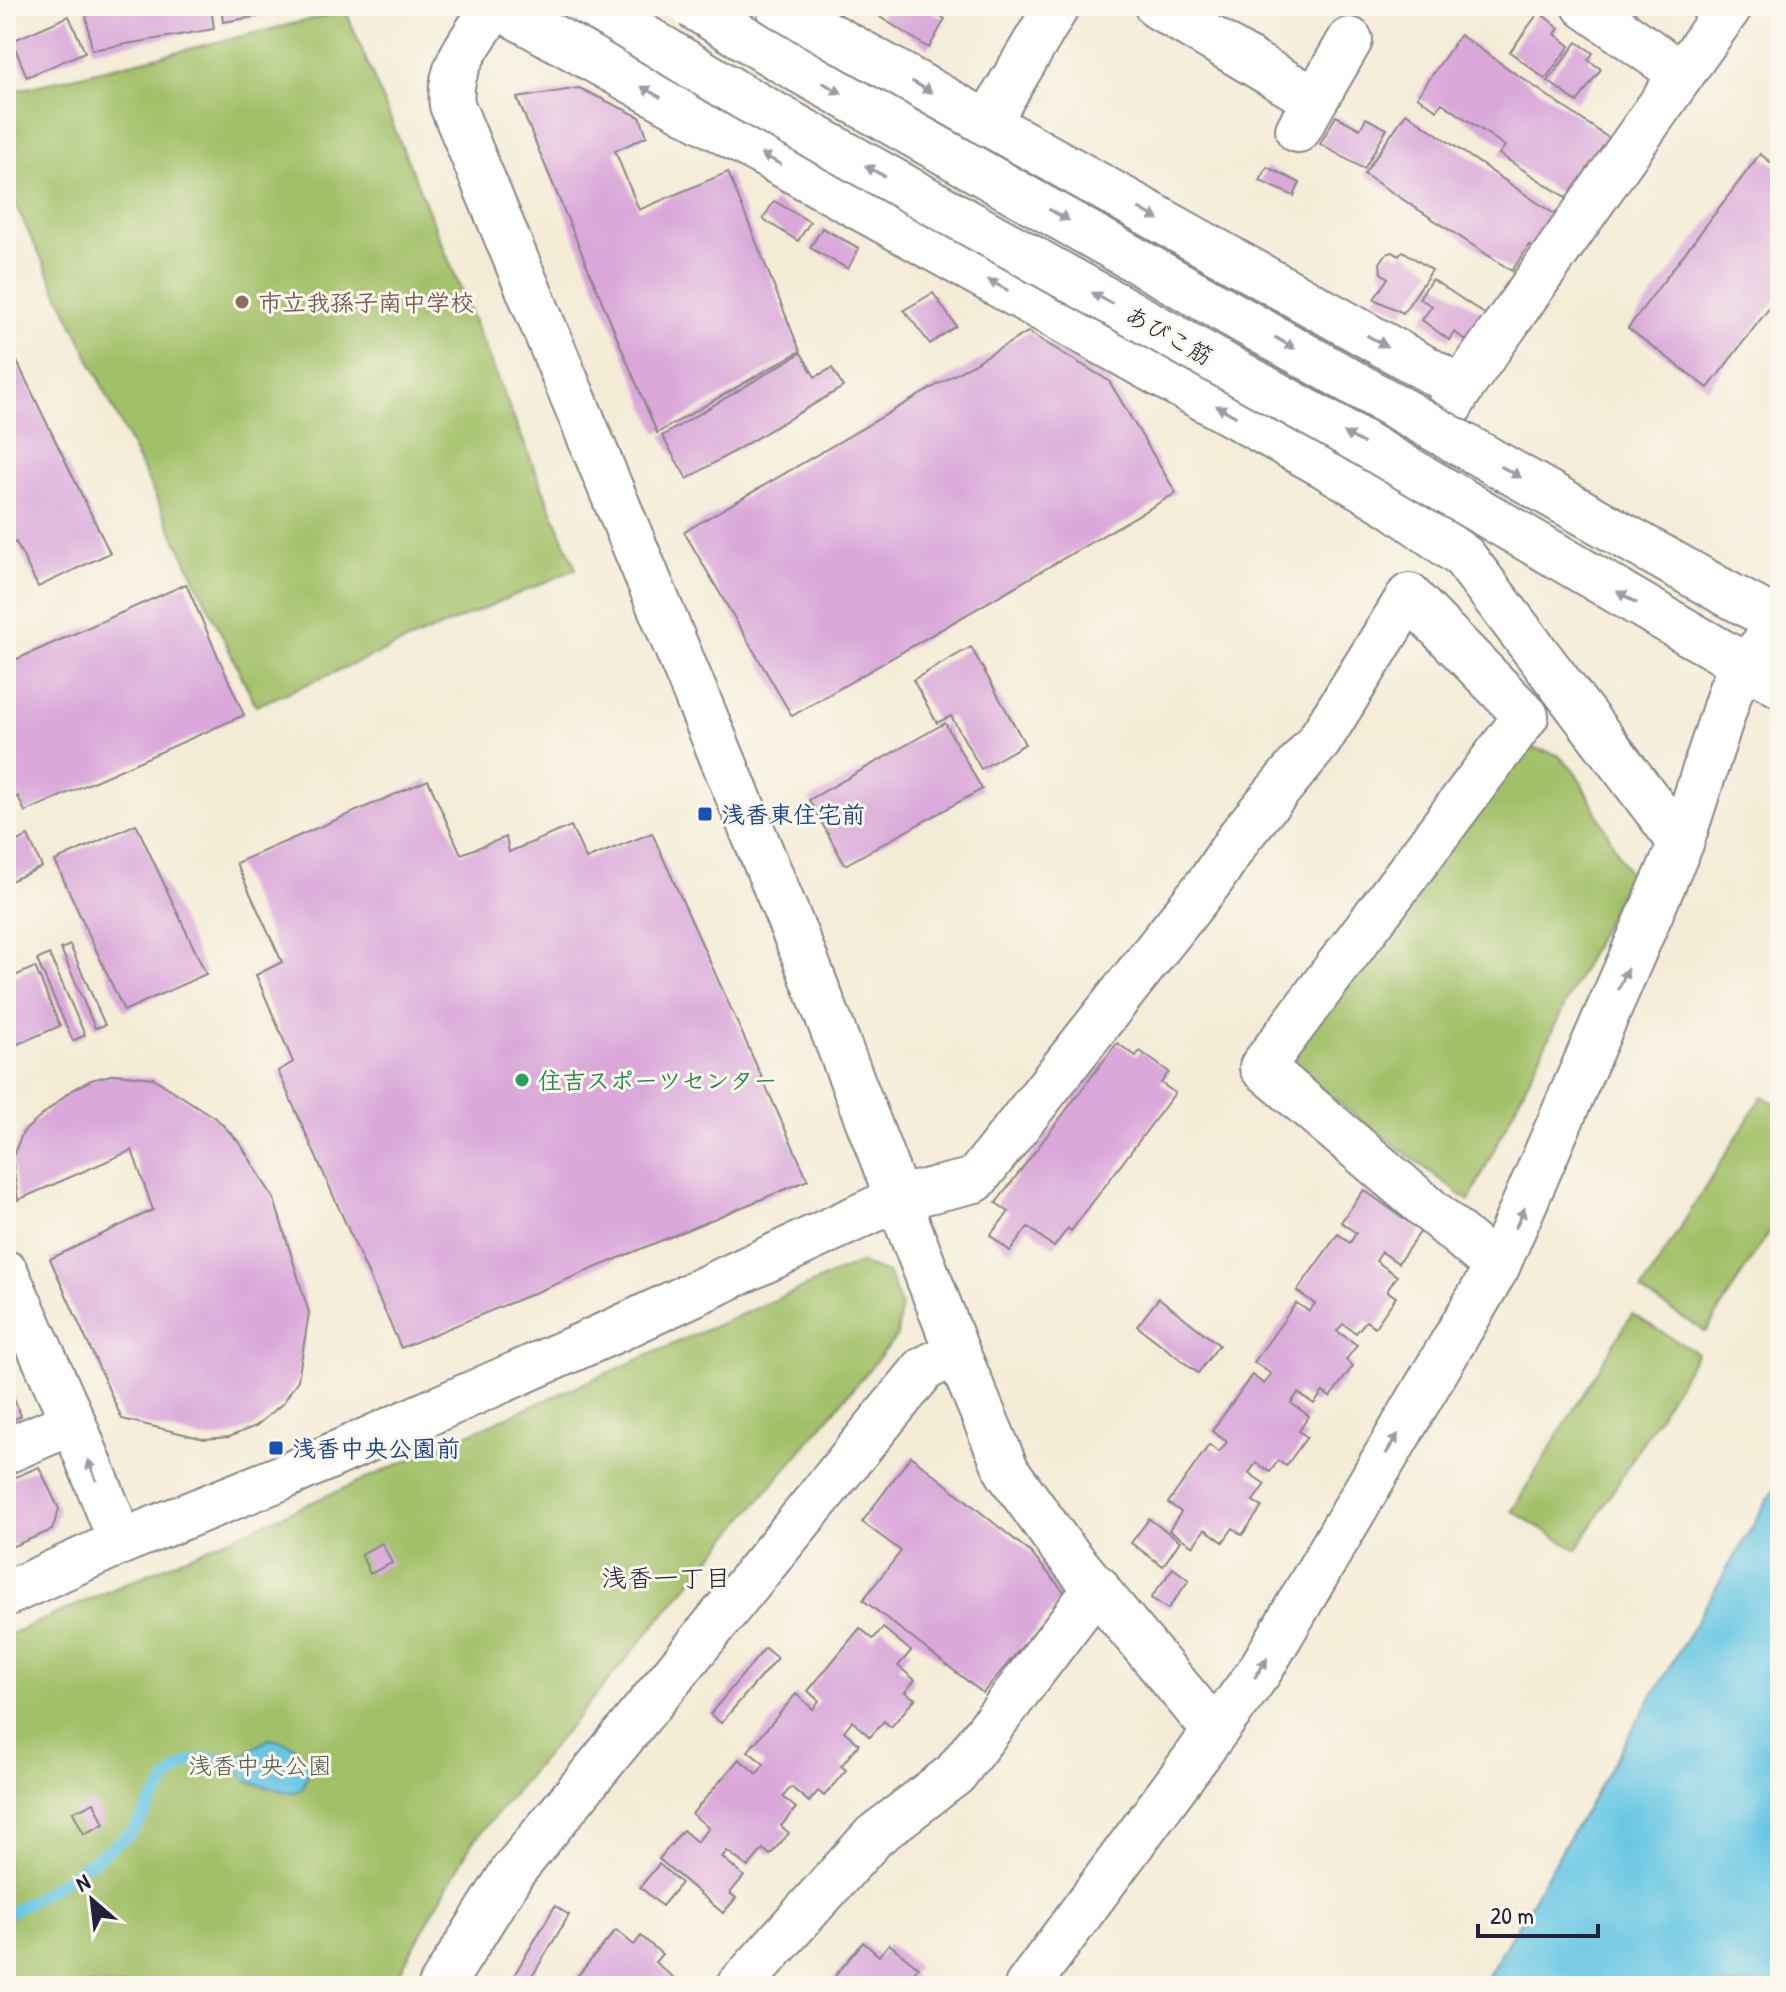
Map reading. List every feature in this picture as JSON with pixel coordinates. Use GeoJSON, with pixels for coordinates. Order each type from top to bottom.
{"type":"FeatureCollection","features":[{"type":"Feature","properties":{"kind":"street"},"geometry":{"type":"LineString","coordinates":[[1214,1730],[1060,1545],[1007,1471],[957,1352],[899,1198],[741,805],[452,105],[450,86],[454,69],[496,6],[1391,505],[1464,557],[1681,843]]}},
{"type":"Feature","properties":{"kind":"street","name":"あびこ筋"},"geometry":{"type":"LineString","coordinates":[[593,6],[743,97],[1358,440],[1762,675]]}},
{"type":"Feature","properties":{"kind":"street","name":"あびこ筋"},"geometry":{"type":"LineString","coordinates":[[692,6],[776,57],[1780,623]]}},
{"type":"Feature","properties":{"kind":"street"},"geometry":{"type":"LineString","coordinates":[[987,124],[1057,6]]}},
{"type":"Feature","properties":{"kind":"street"},"geometry":{"type":"LineString","coordinates":[[1157,6],[1306,115],[1350,40]]}},
{"type":"Feature","properties":{"kind":"street"},"geometry":{"type":"LineString","coordinates":[[1585,6],[1680,73]]}},
{"type":"Feature","properties":{"kind":"street"},"geometry":{"type":"LineString","coordinates":[[1391,505],[1461,388],[1730,6]]}},
{"type":"Feature","properties":{"kind":"street"},"geometry":{"type":"LineString","coordinates":[[719,130],[759,123],[802,51],[780,7]]}},
{"type":"Feature","properties":{"kind":"street"},"geometry":{"type":"LineString","coordinates":[[780,7],[1461,388]]}},
{"type":"Feature","properties":{"kind":"street"},"geometry":{"type":"LineString","coordinates":[[6,1594],[121,1542],[288,1475],[616,1330],[899,1198],[975,1180],[1212,879],[1241,835],[1319,741],[1409,596],[1526,716],[1262,1067],[1497,1267]]}},
{"type":"Feature","properties":{"kind":"street"},"geometry":{"type":"LineString","coordinates":[[1027,1986],[1259,1672],[1497,1267],[1681,843],[1731,689],[1762,675],[1780,623]]}},
{"type":"Feature","properties":{"kind":"street"},"geometry":{"type":"LineString","coordinates":[[6,1273],[73,1422],[121,1542]]}},
{"type":"Feature","properties":{"kind":"street"},"geometry":{"type":"LineString","coordinates":[[441,1986],[513,1871],[924,1369],[957,1352]]}},
{"type":"Feature","properties":{"kind":"street"},"geometry":{"type":"LineString","coordinates":[[6,1451],[73,1422]]}},
{"type":"Feature","properties":{"kind":"street"},"geometry":{"type":"LineString","coordinates":[[739,1986],[874,1836],[955,1774],[1097,1587]]}},
{"type":"Feature","properties":{"kind":"green space","name":"市立我孫子南中学校"},"geometry":{"type":"Polygon","coordinates":[[[346,11],[576,569],[256,706],[6,185],[6,93],[346,11]]]}},
{"type":"Feature","properties":{"kind":"green space"},"geometry":{"type":"Polygon","coordinates":[[[1524,745],[1558,755],[1576,773],[1629,874],[1469,1201],[1291,1067],[1295,1050],[1524,745]]]}},
{"type":"Feature","properties":{"kind":"green space"},"geometry":{"type":"Polygon","coordinates":[[[1762,1096],[1780,1106],[1780,1213],[1706,1332],[1641,1291],[1762,1096]]]}},
{"type":"Feature","properties":{"kind":"green space","name":"浅香中央公園"},"geometry":{"type":"Polygon","coordinates":[[[859,1263],[888,1273],[901,1306],[897,1336],[471,1844],[392,1986],[6,1986],[6,1636],[859,1263]]]}},
{"type":"Feature","properties":{"kind":"green space"},"geometry":{"type":"Polygon","coordinates":[[[1632,1314],[1697,1353],[1577,1550],[1512,1511],[1632,1314]]]}},
{"type":"Feature","properties":{"kind":"water"},"geometry":{"type":"Polygon","coordinates":[[[1780,1479],[1780,1986],[1482,1986],[1780,1479]]]}},
{"type":"Feature","properties":{"kind":"water"},"geometry":{"type":"Polygon","coordinates":[[[269,1739],[289,1744],[302,1755],[310,1768],[303,1788],[292,1793],[248,1782],[239,1770],[240,1756],[269,1739]]]}},
{"type":"Feature","properties":{"kind":"building"},"geometry":{"type":"Polygon","coordinates":[[[101,6],[211,6],[214,29],[92,50],[85,9],[101,6]]]}},
{"type":"Feature","properties":{"kind":"building"},"geometry":{"type":"Polygon","coordinates":[[[221,6],[285,6],[286,12],[223,22],[221,6]]]}},
{"type":"Feature","properties":{"kind":"building"},"geometry":{"type":"Polygon","coordinates":[[[886,6],[922,6],[945,19],[929,48],[880,17],[886,6]]]}},
{"type":"Feature","properties":{"kind":"building"},"geometry":{"type":"Polygon","coordinates":[[[1539,12],[1559,28],[1555,34],[1570,46],[1545,79],[1510,52],[1539,12]]]}},
{"type":"Feature","properties":{"kind":"building"},"geometry":{"type":"Polygon","coordinates":[[[69,16],[85,52],[27,77],[12,41],[69,16]]]}},
{"type":"Feature","properties":{"kind":"building"},"geometry":{"type":"Polygon","coordinates":[[[1460,35],[1610,139],[1570,200],[1499,154],[1505,146],[1442,103],[1437,110],[1417,97],[1460,35]]]}},
{"type":"Feature","properties":{"kind":"building"},"geometry":{"type":"Polygon","coordinates":[[[1577,42],[1593,53],[1588,60],[1601,69],[1577,102],[1548,81],[1577,42]]]}},
{"type":"Feature","properties":{"kind":"building"},"geometry":{"type":"Polygon","coordinates":[[[579,88],[640,117],[647,136],[615,151],[639,210],[728,172],[800,351],[657,433],[517,98],[579,88]]]}},
{"type":"Feature","properties":{"kind":"building"},"geometry":{"type":"Polygon","coordinates":[[[1406,113],[1560,218],[1538,251],[1529,245],[1512,271],[1364,174],[1406,113]]]}},
{"type":"Feature","properties":{"kind":"building"},"geometry":{"type":"Polygon","coordinates":[[[1336,116],[1360,129],[1366,118],[1387,129],[1364,169],[1320,144],[1336,116]]]}},
{"type":"Feature","properties":{"kind":"building"},"geometry":{"type":"Polygon","coordinates":[[[1760,154],[1776,166],[1780,161],[1780,294],[1708,388],[1628,328],[1760,154]]]}},
{"type":"Feature","properties":{"kind":"building"},"geometry":{"type":"Polygon","coordinates":[[[1267,167],[1300,183],[1294,196],[1260,181],[1267,167]]]}},
{"type":"Feature","properties":{"kind":"building"},"geometry":{"type":"Polygon","coordinates":[[[774,201],[810,222],[798,241],[763,219],[774,201]]]}},
{"type":"Feature","properties":{"kind":"building"},"geometry":{"type":"Polygon","coordinates":[[[822,228],[859,248],[848,269],[810,248],[822,228]]]}},
{"type":"Feature","properties":{"kind":"building"},"geometry":{"type":"Polygon","coordinates":[[[1403,251],[1432,270],[1403,313],[1374,299],[1388,278],[1381,273],[1380,263],[1386,254],[1393,252],[1399,256],[1403,251]]]}},
{"type":"Feature","properties":{"kind":"building"},"geometry":{"type":"Polygon","coordinates":[[[1432,279],[1486,315],[1468,342],[1454,332],[1449,340],[1422,320],[1432,306],[1419,298],[1432,279]]]}},
{"type":"Feature","properties":{"kind":"building"},"geometry":{"type":"Polygon","coordinates":[[[933,293],[956,326],[930,344],[904,310],[933,293]]]}},
{"type":"Feature","properties":{"kind":"building"},"geometry":{"type":"Polygon","coordinates":[[[1028,332],[1109,381],[1176,493],[792,716],[684,532],[1028,332]]]}},
{"type":"Feature","properties":{"kind":"building"},"geometry":{"type":"Polygon","coordinates":[[[6,339],[110,553],[38,587],[16,542],[6,547],[6,339]]]}},
{"type":"Feature","properties":{"kind":"building"},"geometry":{"type":"Polygon","coordinates":[[[801,353],[815,377],[832,368],[843,387],[687,479],[662,436],[801,353]]]}},
{"type":"Feature","properties":{"kind":"building"},"geometry":{"type":"Polygon","coordinates":[[[186,584],[244,715],[25,812],[18,796],[6,802],[6,664],[186,584]]]}},
{"type":"Feature","properties":{"kind":"building"},"geometry":{"type":"Polygon","coordinates":[[[971,647],[1025,744],[981,769],[951,716],[937,723],[913,680],[971,647]]]}},
{"type":"Feature","properties":{"kind":"building"},"geometry":{"type":"Polygon","coordinates":[[[945,723],[982,789],[845,865],[809,800],[945,723]]]}},
{"type":"Feature","properties":{"kind":"building"},"geometry":{"type":"Polygon","coordinates":[[[428,780],[461,854],[506,837],[509,852],[571,826],[586,859],[652,833],[808,1180],[401,1348],[278,1071],[293,1062],[256,975],[282,962],[236,863],[428,780]]]}},
{"type":"Feature","properties":{"kind":"building"},"geometry":{"type":"Polygon","coordinates":[[[136,824],[206,974],[124,1011],[55,861],[136,824]]]}},
{"type":"Feature","properties":{"kind":"building"},"geometry":{"type":"Polygon","coordinates":[[[28,836],[42,867],[6,883],[6,846],[28,836]]]}},
{"type":"Feature","properties":{"kind":"building"},"geometry":{"type":"Polygon","coordinates":[[[70,945],[105,1025],[95,1028],[61,949],[70,945]]]}},
{"type":"Feature","properties":{"kind":"building"},"geometry":{"type":"Polygon","coordinates":[[[49,954],[85,1035],[73,1041],[37,960],[49,954]]]}},
{"type":"Feature","properties":{"kind":"building"},"geometry":{"type":"Polygon","coordinates":[[[35,967],[60,1026],[6,1049],[6,980],[35,967]]]}},
{"type":"Feature","properties":{"kind":"building"},"geometry":{"type":"Polygon","coordinates":[[[1117,1043],[1136,1056],[1140,1051],[1169,1072],[1161,1083],[1175,1093],[1071,1231],[1068,1228],[1054,1247],[1028,1227],[1010,1251],[990,1235],[1009,1212],[996,1203],[1117,1043]]]}},
{"type":"Feature","properties":{"kind":"building"},"geometry":{"type":"Polygon","coordinates":[[[115,1074],[153,1078],[218,1120],[240,1143],[274,1199],[309,1313],[298,1380],[283,1403],[256,1426],[229,1437],[204,1439],[122,1419],[50,1259],[153,1210],[132,1150],[18,1200],[12,1158],[23,1132],[69,1092],[91,1080],[115,1074]]]}},
{"type":"Feature","properties":{"kind":"building"},"geometry":{"type":"Polygon","coordinates":[[[1364,1190],[1421,1231],[1398,1263],[1382,1252],[1376,1261],[1397,1276],[1387,1291],[1396,1297],[1375,1327],[1366,1321],[1356,1333],[1343,1324],[1337,1331],[1357,1345],[1346,1360],[1353,1366],[1330,1397],[1323,1392],[1314,1404],[1298,1393],[1291,1403],[1309,1416],[1299,1431],[1307,1437],[1286,1466],[1278,1461],[1270,1472],[1256,1463],[1249,1473],[1265,1484],[1253,1501],[1262,1507],[1242,1535],[1233,1528],[1223,1542],[1205,1529],[1193,1546],[1169,1530],[1181,1512],[1168,1503],[1209,1445],[1219,1452],[1227,1442],[1212,1431],[1252,1375],[1264,1384],[1271,1374],[1254,1362],[1296,1303],[1309,1311],[1315,1304],[1297,1291],[1338,1234],[1350,1243],[1356,1233],[1341,1222],[1364,1190]]]}},
{"type":"Feature","properties":{"kind":"building"},"geometry":{"type":"Polygon","coordinates":[[[1159,1298],[1219,1345],[1198,1373],[1137,1326],[1159,1298]]]}},
{"type":"Feature","properties":{"kind":"building"},"geometry":{"type":"Polygon","coordinates":[[[6,1379],[21,1416],[6,1423],[6,1379]]]}},
{"type":"Feature","properties":{"kind":"building"},"geometry":{"type":"Polygon","coordinates":[[[911,1456],[1030,1552],[1066,1594],[983,1693],[863,1600],[901,1551],[862,1522],[911,1456]]]}},
{"type":"Feature","properties":{"kind":"building"},"geometry":{"type":"Polygon","coordinates":[[[39,1467],[59,1509],[52,1530],[11,1547],[6,1535],[6,1481],[39,1467]]]}},
{"type":"Feature","properties":{"kind":"building"},"geometry":{"type":"Polygon","coordinates":[[[1149,1519],[1180,1541],[1163,1566],[1131,1543],[1149,1519]]]}},
{"type":"Feature","properties":{"kind":"building"},"geometry":{"type":"Polygon","coordinates":[[[382,1543],[392,1563],[370,1574],[361,1554],[382,1543]]]}},
{"type":"Feature","properties":{"kind":"building"},"geometry":{"type":"Polygon","coordinates":[[[1173,1568],[1189,1580],[1168,1609],[1151,1598],[1173,1568]]]}},
{"type":"Feature","properties":{"kind":"building"},"geometry":{"type":"Polygon","coordinates":[[[860,1628],[873,1639],[883,1628],[911,1651],[898,1666],[915,1680],[905,1692],[915,1699],[891,1727],[884,1721],[870,1737],[852,1721],[844,1731],[859,1744],[841,1766],[846,1770],[824,1796],[818,1791],[809,1802],[791,1787],[783,1797],[796,1808],[781,1826],[789,1833],[770,1855],[763,1849],[748,1867],[727,1851],[722,1857],[744,1876],[730,1893],[736,1898],[723,1913],[659,1859],[683,1830],[697,1842],[709,1828],[692,1814],[739,1759],[757,1774],[764,1764],[748,1751],[796,1694],[813,1709],[819,1701],[808,1691],[860,1628]]]}},
{"type":"Feature","properties":{"kind":"building"},"geometry":{"type":"Polygon","coordinates":[[[765,1648],[777,1658],[721,1723],[710,1714],[765,1648]]]}},
{"type":"Feature","properties":{"kind":"building"},"geometry":{"type":"Polygon","coordinates":[[[94,1802],[104,1824],[84,1834],[73,1812],[94,1802]]]}},
{"type":"Feature","properties":{"kind":"building"},"geometry":{"type":"Polygon","coordinates":[[[659,1864],[681,1883],[662,1906],[640,1887],[659,1864]]]}},
{"type":"Feature","properties":{"kind":"building"},"geometry":{"type":"Polygon","coordinates":[[[555,1906],[569,1915],[527,1985],[513,1977],[555,1906]]]}},
{"type":"Feature","properties":{"kind":"building"},"geometry":{"type":"Polygon","coordinates":[[[616,1930],[634,1945],[641,1936],[662,1954],[655,1962],[676,1980],[671,1986],[569,1986],[616,1930]]]}},
{"type":"Feature","properties":{"kind":"building"},"geometry":{"type":"Polygon","coordinates":[[[863,1942],[879,1956],[889,1944],[918,1967],[912,1975],[925,1986],[827,1986],[863,1942]]]}},
{"type":"Feature","properties":{"kind":"waterway"},"geometry":{"type":"LineString","coordinates":[[6,1913],[51,1889],[127,1835],[174,1773],[182,1767],[202,1759],[240,1762]]}},
{"type":"Feature","properties":{"kind":"place","name":"市立我孫子南中学校"},"geometry":{"type":"Point","coordinates":[242,302]}},
{"type":"Feature","properties":{"kind":"place","name":"浅香東住宅前"},"geometry":{"type":"Point","coordinates":[705,814]}},
{"type":"Feature","properties":{"kind":"place","name":"住吉スポーツセンター"},"geometry":{"type":"Point","coordinates":[522,1080]}},
{"type":"Feature","properties":{"kind":"place","name":"浅香中央公園前"},"geometry":{"type":"Point","coordinates":[276,1448]}},
{"type":"Feature","properties":{"kind":"district","name":"浅香一丁目"},"geometry":{"type":"Point","coordinates":[666,1577]}}]}
